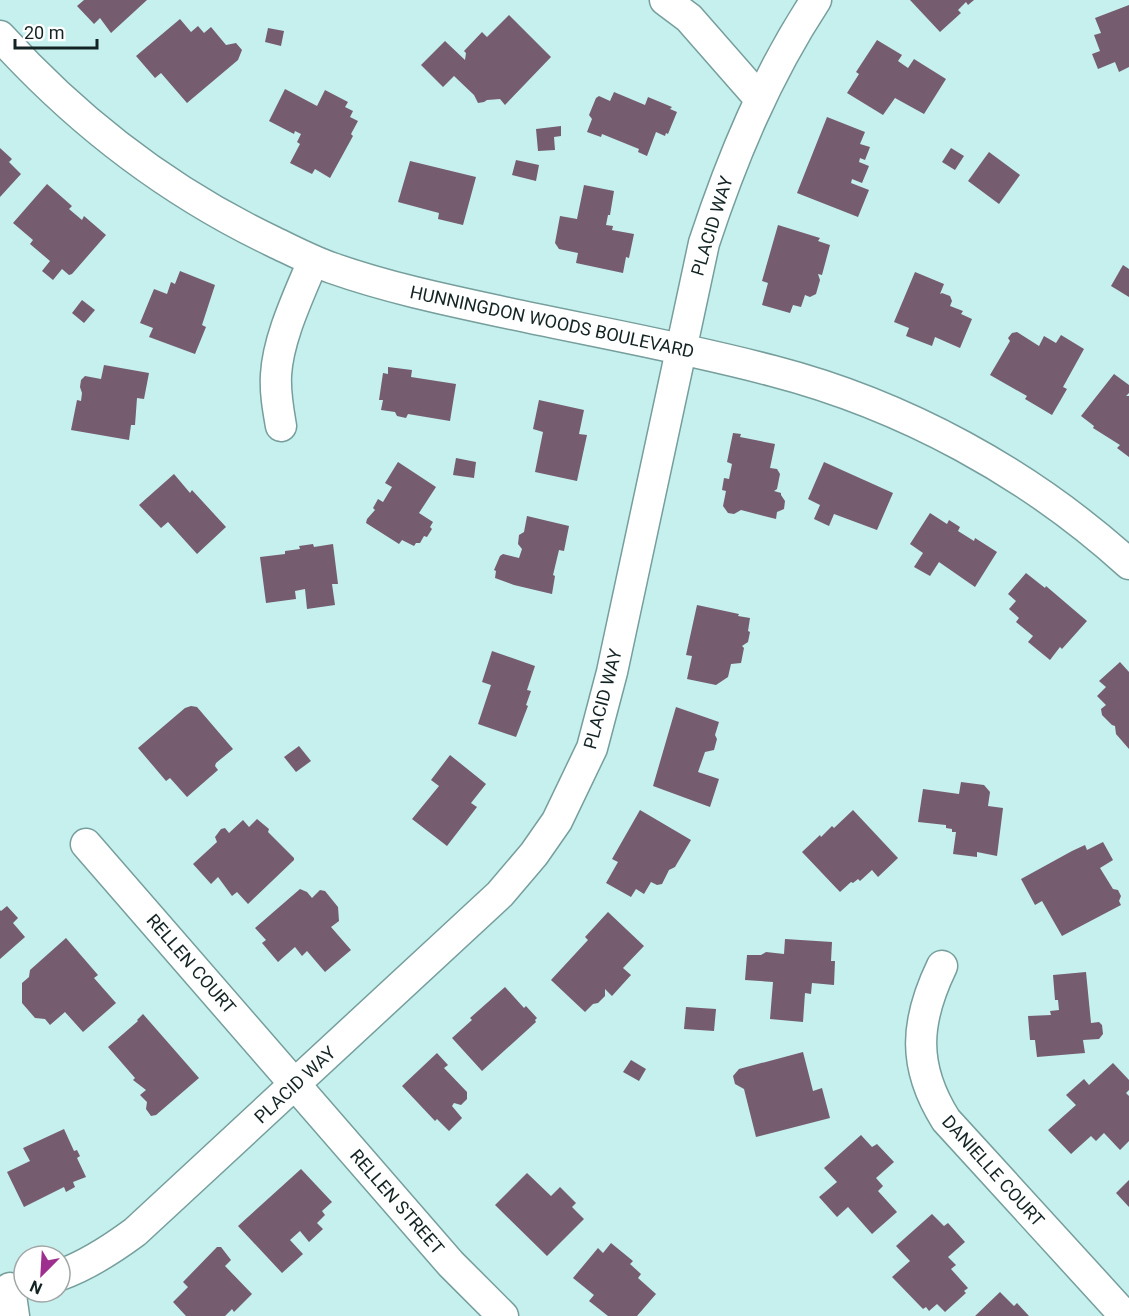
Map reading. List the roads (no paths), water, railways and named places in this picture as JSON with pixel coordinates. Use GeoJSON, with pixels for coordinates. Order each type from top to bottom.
{"type":"FeatureCollection","features":[{"type":"Feature","properties":{"kind":"street"},"geometry":{"type":"LineString","coordinates":[[665,0],[689,18],[760,99]]}},
{"type":"Feature","properties":{"kind":"street","name":"PLACID WAY"},"geometry":{"type":"LineString","coordinates":[[72,1271],[108,1252],[135,1232],[295,1085],[500,894],[534,854],[557,821],[592,748],[612,672],[704,243],[727,174],[760,99],[794,34],[816,0]]}},
{"type":"Feature","properties":{"kind":"street","name":"HUNNINGDON WOODS BOULEVARD"},"geometry":{"type":"LineString","coordinates":[[0,36],[23,62],[77,113],[142,165],[177,189],[242,227],[313,261],[404,291],[680,350],[773,371],[816,384],[914,421],[978,454],[1068,512],[1129,564]]}},
{"type":"Feature","properties":{"kind":"street"},"geometry":{"type":"LineString","coordinates":[[281,426],[276,400],[278,361],[287,327],[313,261]]}},
{"type":"Feature","properties":{"kind":"street","name":"RELLEN COURT"},"geometry":{"type":"LineString","coordinates":[[87,844],[295,1085]]}},
{"type":"Feature","properties":{"kind":"street","name":"DANIELLE COURT"},"geometry":{"type":"LineString","coordinates":[[942,966],[925,1011],[921,1034],[922,1068],[932,1098],[945,1120],[1125,1316]]}},
{"type":"Feature","properties":{"kind":"street","name":"RELLEN STREET"},"geometry":{"type":"LineString","coordinates":[[295,1085],[451,1264],[503,1316]]}}]}
